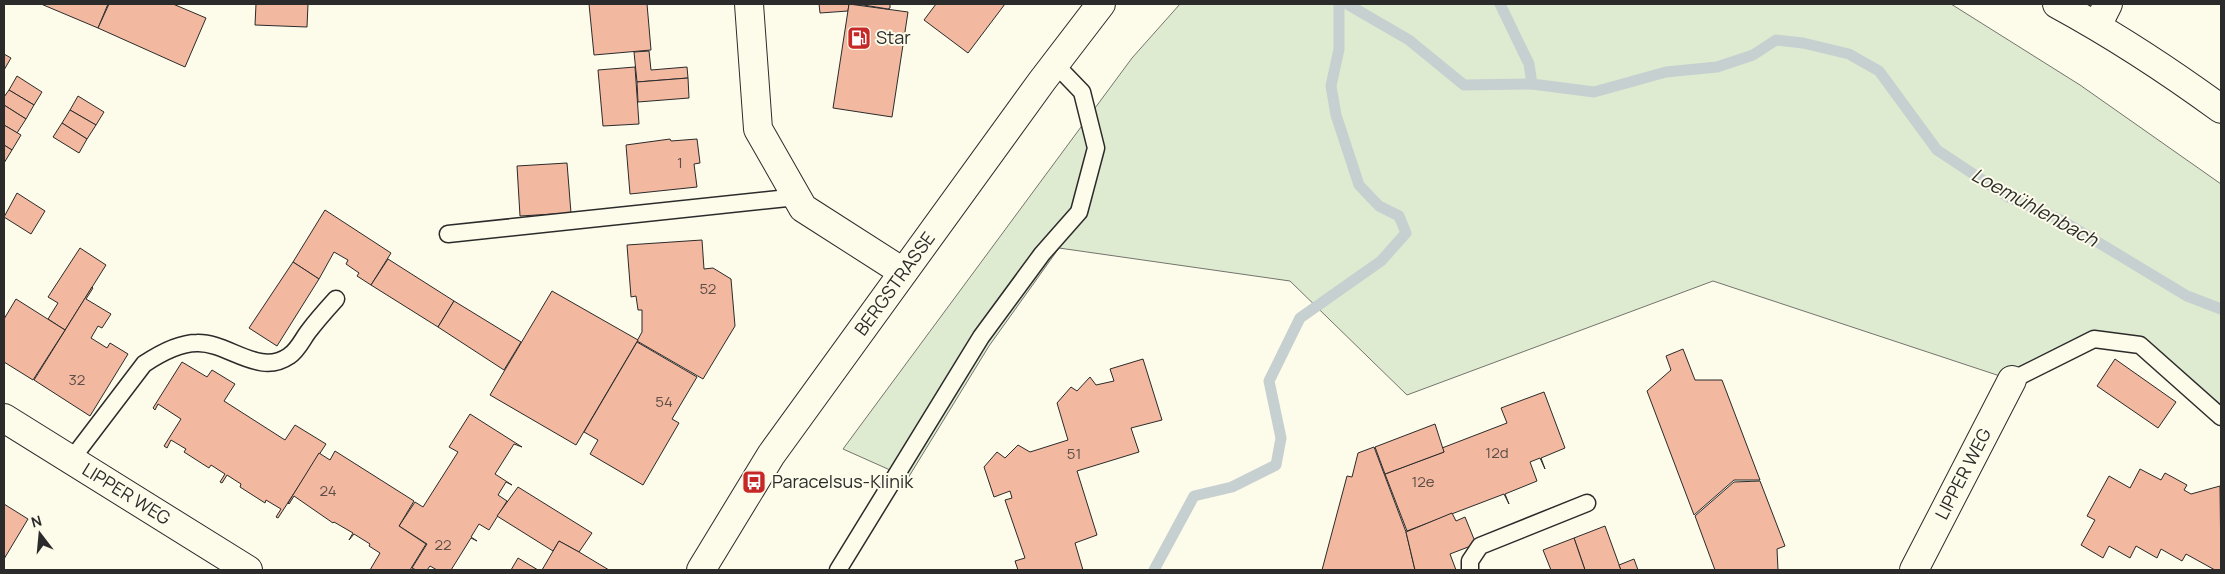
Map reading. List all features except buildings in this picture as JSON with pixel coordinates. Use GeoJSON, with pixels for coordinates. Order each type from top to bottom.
{"type":"FeatureCollection","features":[{"type":"Feature","properties":{"kind":"main road"},"geometry":{"type":"LineString","coordinates":[[749,4],[758,129],[797,198],[803,208],[904,272]]}},
{"type":"Feature","properties":{"kind":"main road","name":"BERGSTRASSE"},"geometry":{"type":"LineString","coordinates":[[701,570],[771,455],[1055,64],[1101,4]]}},
{"type":"Feature","properties":{"kind":"main road"},"geometry":{"type":"LineString","coordinates":[[2058,4],[2103,15],[2184,82],[2221,109]]}},
{"type":"Feature","properties":{"kind":"main road","name":"LIPPER WEG"},"geometry":{"type":"LineString","coordinates":[[1914,570],[2012,380]]}},
{"type":"Feature","properties":{"kind":"main road","name":"LIPPER WEG"},"geometry":{"type":"LineString","coordinates":[[4,418],[248,570]]}},
{"type":"Feature","properties":{"kind":"lane"},"geometry":{"type":"LineString","coordinates":[[838,570],[981,337],[1042,254],[1079,212],[1096,148],[1082,92],[1055,64]]}},
{"type":"Feature","properties":{"kind":"lane"},"geometry":{"type":"LineString","coordinates":[[448,234],[797,198]]}},
{"type":"Feature","properties":{"kind":"lane"},"geometry":{"type":"LineString","coordinates":[[70,460],[144,364],[157,356],[196,342],[209,344],[240,357],[277,363],[297,348],[336,299]]}},
{"type":"Feature","properties":{"kind":"lane"},"geometry":{"type":"LineString","coordinates":[[2012,380],[2094,339],[2140,345],[2221,417]]}},
{"type":"Feature","properties":{"kind":"lane"},"geometry":{"type":"LineString","coordinates":[[1470,570],[1470,561],[1480,546],[1587,503]]}},
{"type":"Feature","properties":{"kind":"green space"},"geometry":{"type":"Polygon","coordinates":[[[1180,4],[1951,4],[2080,85],[2221,184],[2221,417],[2140,345],[2094,339],[2012,380],[1713,281],[1407,395],[1290,281],[1059,248],[989,346],[908,478],[843,449],[1132,58],[1180,4]]]}},
{"type":"Feature","properties":{"kind":"waterway"},"geometry":{"type":"LineString","coordinates":[[1154,570],[1194,496],[1232,487],[1276,465],[1281,438],[1269,381],[1300,318],[1381,261],[1406,233],[1399,216],[1379,206],[1359,185],[1336,115],[1331,86],[1339,49],[1339,4]]}},
{"type":"Feature","properties":{"kind":"waterway","name":"Loemühlenbach"},"geometry":{"type":"LineString","coordinates":[[1347,4],[1409,40],[1464,85],[1532,84]]}},
{"type":"Feature","properties":{"kind":"waterway","name":"Loemühlenbach"},"geometry":{"type":"LineString","coordinates":[[1500,4],[1529,64],[1532,84],[1594,92],[1666,72],[1717,67],[1753,55],[1776,40],[1803,43],[1849,54],[1879,71],[1937,150],[2008,197],[2061,220],[2187,296],[2221,309]]}},
{"type":"Feature","properties":{"kind":"place","name":"Star"},"geometry":{"type":"Point","coordinates":[859,38]}},
{"type":"Feature","properties":{"kind":"place","name":"Paracelsus-Klinik"},"geometry":{"type":"Point","coordinates":[754,482]}}]}
